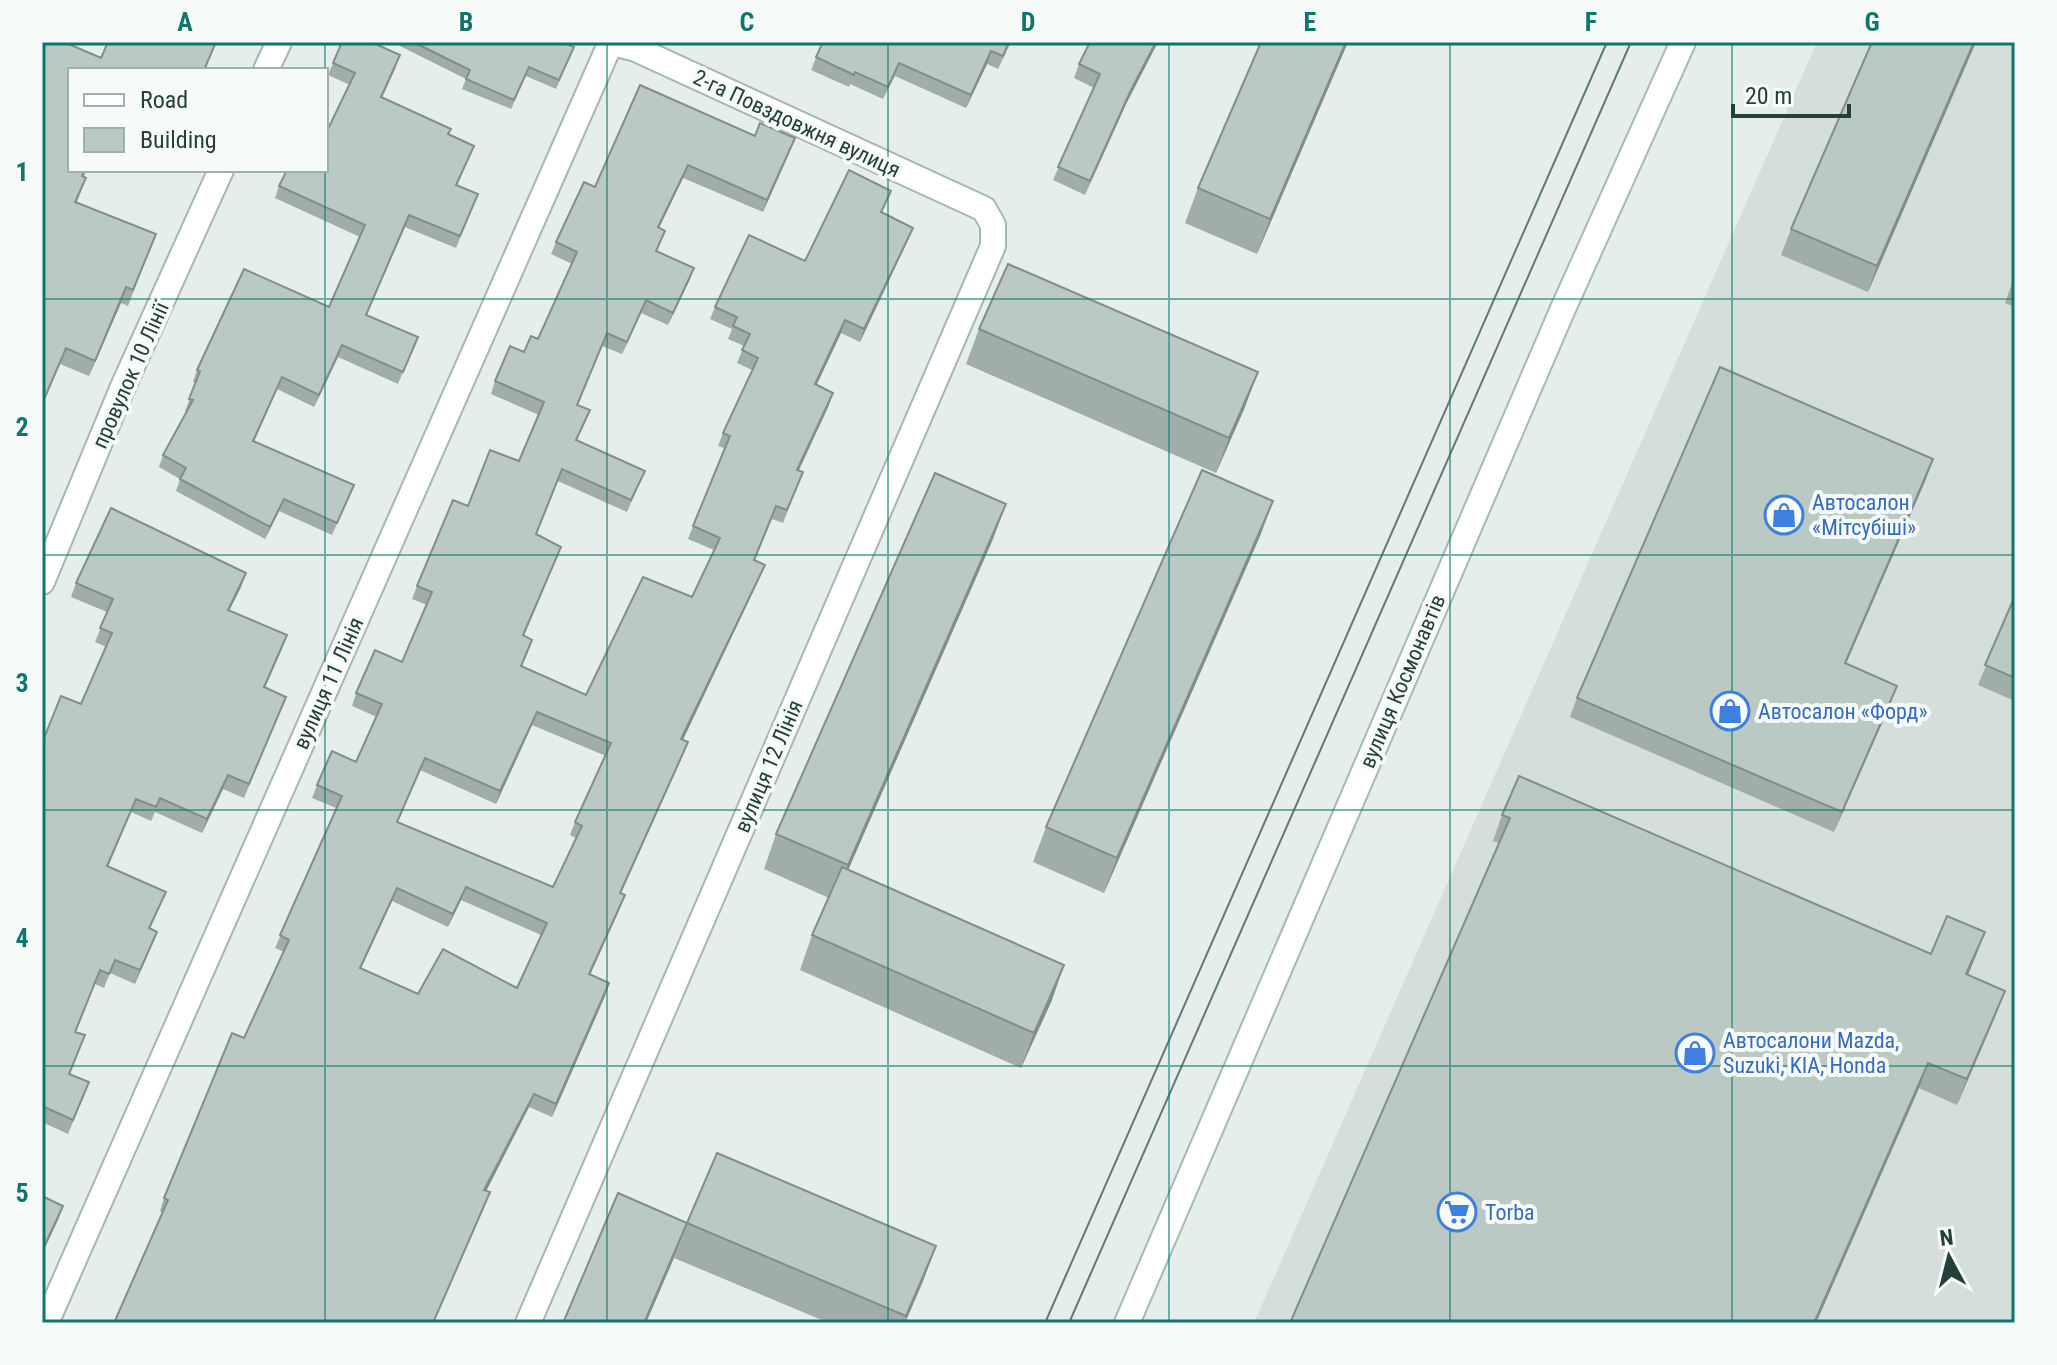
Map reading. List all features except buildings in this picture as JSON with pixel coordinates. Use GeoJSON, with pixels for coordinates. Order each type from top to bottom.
{"type":"FeatureCollection","features":[{"type":"Feature","properties":{"kind":"street"},"geometry":{"type":"LineString","coordinates":[[267,68],[279,42]]}},
{"type":"Feature","properties":{"kind":"street","name":"2-га Повздовжня вулиця"},"geometry":{"type":"LineString","coordinates":[[610,42],[636,49],[984,209]]}},
{"type":"Feature","properties":{"kind":"street","name":"вулиця 11 Лінія"},"geometry":{"type":"LineString","coordinates":[[46,1323],[610,42]]}},
{"type":"Feature","properties":{"kind":"street","name":"вулиця Космонавтів"},"geometry":{"type":"LineString","coordinates":[[1127,1323],[1537,368],[1683,42]]}},
{"type":"Feature","properties":{"kind":"street","name":"провулок 10 Лінії"},"geometry":{"type":"LineString","coordinates":[[42,582],[122,389],[220,172]]}},
{"type":"Feature","properties":{"kind":"street","name":"вулиця 12 Лінія"},"geometry":{"type":"LineString","coordinates":[[528,1323],[993,246],[993,225],[984,209]]}},
{"type":"Feature","properties":{"kind":"shaded area"},"geometry":{"type":"Polygon","coordinates":[[[1817,42],[2015,42],[2015,1323],[1254,1323],[1817,42]]]}},
{"type":"Feature","properties":{"kind":"tram line"},"geometry":{"type":"LineString","coordinates":[[1045,1323],[1607,42]]}},
{"type":"Feature","properties":{"kind":"tram line"},"geometry":{"type":"LineString","coordinates":[[1069,1323],[1631,42]]}},
{"type":"Feature","properties":{"kind":"place","name":"Автосалон «Мітсубіші»"},"geometry":{"type":"Point","coordinates":[1784,515]}},
{"type":"Feature","properties":{"kind":"place","name":"Автосалон «Форд»"},"geometry":{"type":"Point","coordinates":[1730,711]}},
{"type":"Feature","properties":{"kind":"place","name":"Автосалони Mazda, Suzuki, KIA, Honda"},"geometry":{"type":"Point","coordinates":[1695,1053]}},
{"type":"Feature","properties":{"kind":"place","name":"Torba"},"geometry":{"type":"Point","coordinates":[1457,1212]}}]}
